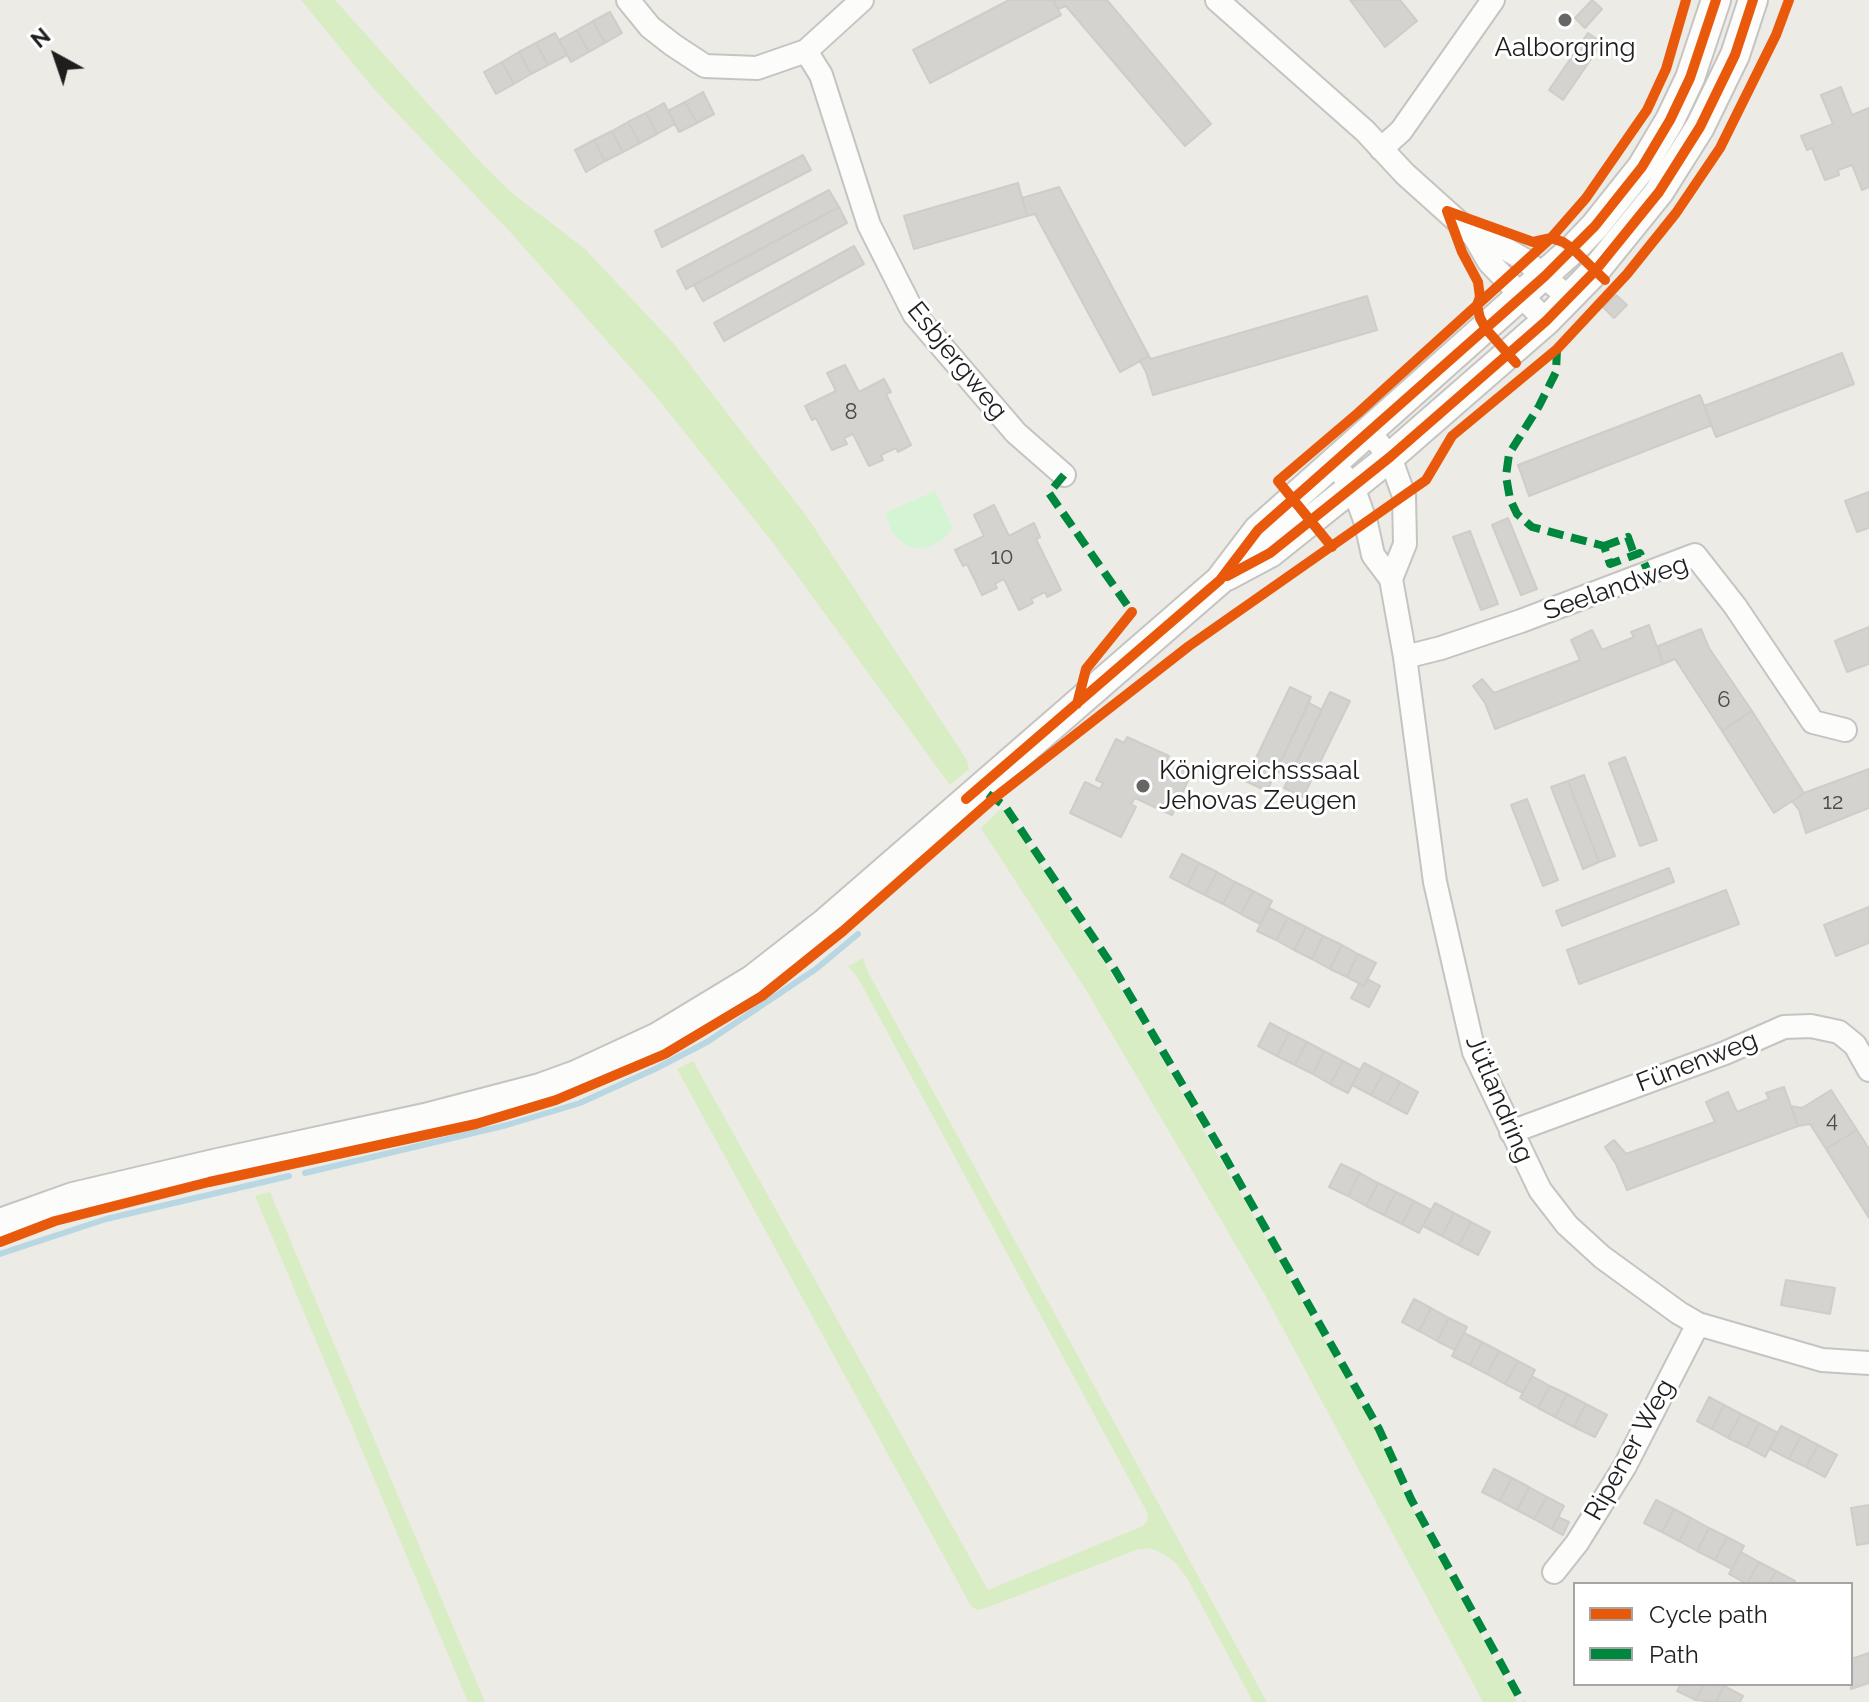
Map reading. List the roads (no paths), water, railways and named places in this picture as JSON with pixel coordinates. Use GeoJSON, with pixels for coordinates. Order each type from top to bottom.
{"type":"FeatureCollection","features":[{"type":"Feature","properties":{"kind":"street"},"geometry":{"type":"LineString","coordinates":[[628,0],[650,27],[705,66],[757,68],[806,51],[862,0]]}},
{"type":"Feature","properties":{"kind":"street"},"geometry":{"type":"LineString","coordinates":[[1217,0],[1365,131],[1474,236],[1489,262],[1546,321]]}},
{"type":"Feature","properties":{"kind":"street"},"geometry":{"type":"LineString","coordinates":[[1381,149],[1401,131],[1493,0]]}},
{"type":"Feature","properties":{"kind":"street"},"geometry":{"type":"LineString","coordinates":[[1220,580],[1254,534],[1522,297],[1595,226],[1642,167],[1670,120],[1690,78],[1716,0]]}},
{"type":"Feature","properties":{"kind":"street"},"geometry":{"type":"LineString","coordinates":[[0,1223],[73,1197],[502,1099],[576,1075],[619,1056],[670,1031],[752,980],[825,923],[1220,580],[1270,553],[1390,457],[1546,321],[1634,225],[1681,160],[1721,88],[1753,0]]}},
{"type":"Feature","properties":{"kind":"street","name":"Esbjergweg"},"geometry":{"type":"LineString","coordinates":[[806,51],[821,75],[869,225],[914,314],[1016,433],[1064,475]]}},
{"type":"Feature","properties":{"kind":"street"},"geometry":{"type":"LineString","coordinates":[[1474,236],[1515,254],[1569,298]]}},
{"type":"Feature","properties":{"kind":"street"},"geometry":{"type":"LineString","coordinates":[[1370,433],[1390,457],[1404,496],[1405,544],[1391,579]]}},
{"type":"Feature","properties":{"kind":"street","name":"Jütlandring"},"geometry":{"type":"LineString","coordinates":[[1334,464],[1353,487],[1373,555],[1391,579],[1405,657],[1430,849],[1474,1052],[1540,1190],[1567,1225],[1602,1257],[1698,1324],[1822,1360],[1869,1363]]}},
{"type":"Feature","properties":{"kind":"street","name":"Seelandweg"},"geometry":{"type":"LineString","coordinates":[[1405,657],[1521,621],[1695,555],[1735,606],[1813,722],[1845,730]]}},
{"type":"Feature","properties":{"kind":"street","name":"Fünenweg"},"geometry":{"type":"LineString","coordinates":[[1511,1132],[1725,1053],[1784,1027],[1811,1026],[1839,1032],[1855,1045],[1869,1070]]}},
{"type":"Feature","properties":{"kind":"street","name":"Ripener Weg"},"geometry":{"type":"LineString","coordinates":[[1554,1572],[1577,1543],[1625,1466],[1698,1324]]}},
{"type":"Feature","properties":{"kind":"waterway"},"geometry":{"type":"LineString","coordinates":[[305,1173],[507,1125],[580,1103],[707,1042],[816,969],[858,934]]}},
{"type":"Feature","properties":{"kind":"waterway"},"geometry":{"type":"LineString","coordinates":[[0,1254],[106,1219],[289,1176]]}},
{"type":"Feature","properties":{"kind":"place","name":"Aalborgring"},"geometry":{"type":"Point","coordinates":[1565,20]}},
{"type":"Feature","properties":{"kind":"place","name":"Königreichsssaal Jehovas Zeugen"},"geometry":{"type":"Point","coordinates":[1143,786]}}]}
